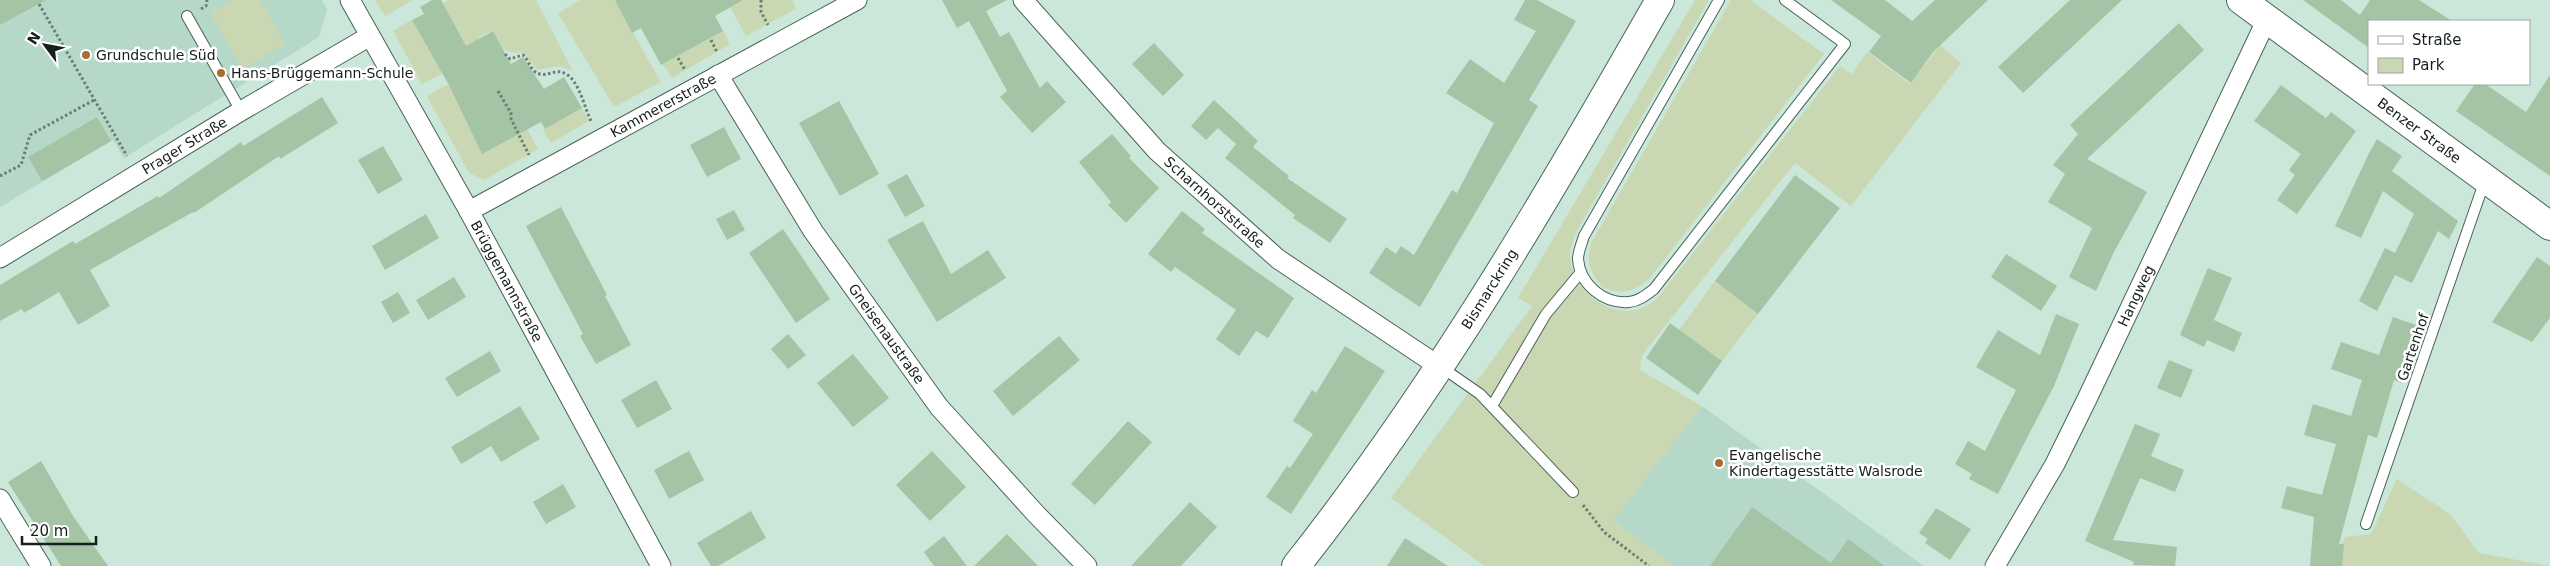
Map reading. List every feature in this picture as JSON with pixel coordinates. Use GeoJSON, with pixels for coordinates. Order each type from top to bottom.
{"type":"FeatureCollection","features":[{"type":"Feature","properties":{"kind":"street","name":"Brüggemannstraße"},"geometry":{"type":"LineString","coordinates":[[350,0],[469,211],[661,566]]}},
{"type":"Feature","properties":{"kind":"street","name":"Kammererstraße"},"geometry":{"type":"LineString","coordinates":[[469,211],[857,0]]}},
{"type":"Feature","properties":{"kind":"street","name":"Scharnhorststraße"},"geometry":{"type":"LineString","coordinates":[[1023,0],[1157,151],[1278,259],[1440,367]]}},
{"type":"Feature","properties":{"kind":"street","name":"Bismarckring"},"geometry":{"type":"LineString","coordinates":[[1296,566],[1408,415],[1440,367],[1576,147],[1660,0]]}},
{"type":"Feature","properties":{"kind":"street","name":"Benzer Straße"},"geometry":{"type":"LineString","coordinates":[[2241,0],[2550,226]]}},
{"type":"Feature","properties":{"kind":"street","name":"Hangweg"},"geometry":{"type":"LineString","coordinates":[[1995,566],[2055,464],[2083,408],[2267,19]]}},
{"type":"Feature","properties":{"kind":"street","name":"Prager Straße"},"geometry":{"type":"LineString","coordinates":[[0,258],[241,111],[370,36]]}},
{"type":"Feature","properties":{"kind":"street","name":"Gneisenaustraße"},"geometry":{"type":"LineString","coordinates":[[718,75],[813,232],[939,407],[1036,514],[1087,566]]}},
{"type":"Feature","properties":{"kind":"street"},"geometry":{"type":"LineString","coordinates":[[0,499],[41,566]]}},
{"type":"Feature","properties":{"kind":"lane"},"geometry":{"type":"LineString","coordinates":[[1719,0],[1584,236],[1578,258],[1581,272],[1585,281],[1597,294],[1611,300],[1630,302],[1640,299],[1654,289],[1845,44],[1785,0]]}},
{"type":"Feature","properties":{"kind":"lane"},"geometry":{"type":"LineString","coordinates":[[187,16],[241,111]]}},
{"type":"Feature","properties":{"kind":"lane","name":"Gartenhof"},"geometry":{"type":"LineString","coordinates":[[2366,524],[2486,179]]}},
{"type":"Feature","properties":{"kind":"lane"},"geometry":{"type":"LineString","coordinates":[[1492,406],[1546,314],[1581,272]]}},
{"type":"Feature","properties":{"kind":"lane"},"geometry":{"type":"LineString","coordinates":[[1440,367],[1471,387],[1492,406],[1573,492]]}},
{"type":"Feature","properties":{"kind":"path"},"geometry":{"type":"LineString","coordinates":[[761,0],[761,12],[770,27]]}},
{"type":"Feature","properties":{"kind":"path"},"geometry":{"type":"LineString","coordinates":[[39,4],[138,174]]}},
{"type":"Feature","properties":{"kind":"path"},"geometry":{"type":"LineString","coordinates":[[711,40],[719,55]]}},
{"type":"Feature","properties":{"kind":"path"},"geometry":{"type":"LineString","coordinates":[[505,54],[510,59],[523,55],[533,70],[540,74],[560,71],[568,75],[593,123]]}},
{"type":"Feature","properties":{"kind":"path"},"geometry":{"type":"LineString","coordinates":[[678,58],[686,72]]}},
{"type":"Feature","properties":{"kind":"path"},"geometry":{"type":"LineString","coordinates":[[498,91],[511,113],[511,119],[531,158]]}},
{"type":"Feature","properties":{"kind":"path"},"geometry":{"type":"LineString","coordinates":[[0,176],[21,165],[30,135],[94,100]]}},
{"type":"Feature","properties":{"kind":"path"},"geometry":{"type":"LineString","coordinates":[[1573,492],[1604,532],[1649,566]]}},
{"type":"Feature","properties":{"kind":"shaded area","name":"Grundschule Süd"},"geometry":{"type":"Polygon","coordinates":[[[0,0],[322,0],[327,10],[319,37],[124,158],[113,140],[0,207],[0,0]]]}},
{"type":"Feature","properties":{"kind":"shaded area","name":"Evangelische Kindertagesstätte Walsrode"},"geometry":{"type":"Polygon","coordinates":[[[1702,406],[1924,566],[1674,566],[1613,520],[1702,406]]]}},
{"type":"Feature","properties":{"kind":"green space"},"geometry":{"type":"Polygon","coordinates":[[[231,0],[260,0],[286,44],[243,69],[210,13],[231,0]]]}},
{"type":"Feature","properties":{"kind":"green space"},"geometry":{"type":"Polygon","coordinates":[[[375,0],[413,0],[385,16],[375,0]]]}},
{"type":"Feature","properties":{"kind":"green space"},"geometry":{"type":"Polygon","coordinates":[[[449,0],[536,0],[573,71],[559,66],[537,70],[523,52],[511,52],[503,48],[492,30],[477,39],[538,149],[484,180],[469,173],[427,96],[447,85],[451,86],[466,61],[422,84],[393,31],[412,20],[428,48],[430,48],[443,3],[449,0]]]}},
{"type":"Feature","properties":{"kind":"green space"},"geometry":{"type":"Polygon","coordinates":[[[580,0],[666,0],[629,6],[620,10],[661,82],[614,107],[558,13],[580,0]]]}},
{"type":"Feature","properties":{"kind":"green space"},"geometry":{"type":"Polygon","coordinates":[[[743,0],[792,0],[796,9],[746,36],[730,7],[743,0]]]}},
{"type":"Feature","properties":{"kind":"green space"},"geometry":{"type":"Polygon","coordinates":[[[1695,0],[1709,0],[1578,229],[1571,245],[1571,266],[1576,279],[1585,291],[1596,301],[1623,311],[1637,310],[1650,304],[1657,298],[1840,66],[1852,74],[1867,52],[1910,84],[1940,45],[1961,63],[1851,206],[1795,163],[1642,355],[1640,370],[1702,406],[1613,520],[1674,566],[1485,566],[1391,498],[1532,306],[1518,298],[1695,0]]]}},
{"type":"Feature","properties":{"kind":"green space"},"geometry":{"type":"Polygon","coordinates":[[[1731,0],[1750,0],[1824,54],[1650,278],[1634,289],[1618,291],[1604,288],[1595,278],[1590,268],[1591,243],[1731,0]]]}},
{"type":"Feature","properties":{"kind":"green space"},"geometry":{"type":"Polygon","coordinates":[[[723,31],[730,44],[672,78],[663,64],[723,31]]]}},
{"type":"Feature","properties":{"kind":"green space"},"geometry":{"type":"Polygon","coordinates":[[[582,108],[589,121],[551,143],[543,130],[582,108]]]}},
{"type":"Feature","properties":{"kind":"green space"},"geometry":{"type":"Polygon","coordinates":[[[1715,281],[1758,314],[1722,361],[1679,330],[1715,281]]]}},
{"type":"Feature","properties":{"kind":"green space"},"geometry":{"type":"Polygon","coordinates":[[[2397,479],[2450,514],[2479,553],[2550,566],[2334,566],[2345,537],[2371,534],[2397,479]]]}},
{"type":"Feature","properties":{"kind":"building"},"geometry":{"type":"Polygon","coordinates":[[[0,0],[46,0],[0,25],[0,0]]]}},
{"type":"Feature","properties":{"kind":"building"},"geometry":{"type":"Polygon","coordinates":[[[432,0],[441,0],[466,46],[493,31],[511,64],[523,57],[544,89],[564,77],[582,108],[545,129],[541,122],[482,154],[449,85],[412,20],[424,14],[420,7],[432,0]]]}},
{"type":"Feature","properties":{"kind":"building"},"geometry":{"type":"Polygon","coordinates":[[[615,0],[743,0],[715,16],[723,31],[661,65],[641,28],[632,33],[615,0]]]}},
{"type":"Feature","properties":{"kind":"building"},"geometry":{"type":"Polygon","coordinates":[[[942,0],[1007,0],[986,11],[1000,37],[1009,32],[1040,88],[1047,81],[1066,102],[1032,133],[1000,97],[1007,91],[969,21],[957,28],[942,0]]]}},
{"type":"Feature","properties":{"kind":"building"},"geometry":{"type":"Polygon","coordinates":[[[1525,0],[1537,0],[1576,21],[1529,100],[1538,106],[1420,307],[1369,273],[1386,247],[1396,254],[1401,246],[1414,255],[1452,190],[1457,193],[1494,123],[1446,93],[1470,59],[1504,83],[1536,31],[1514,20],[1525,0]]]}},
{"type":"Feature","properties":{"kind":"building"},"geometry":{"type":"Polygon","coordinates":[[[1831,0],[1885,0],[1912,21],[1935,0],[1988,0],[1933,52],[1911,83],[1869,52],[1881,36],[1831,0]]]}},
{"type":"Feature","properties":{"kind":"building"},"geometry":{"type":"Polygon","coordinates":[[[2070,0],[2122,0],[2023,93],[1998,67],[2070,0]]]}},
{"type":"Feature","properties":{"kind":"building"},"geometry":{"type":"Polygon","coordinates":[[[2303,0],[2341,0],[2360,15],[2370,0],[2419,0],[2450,20],[2368,20],[2368,47],[2303,0]]]}},
{"type":"Feature","properties":{"kind":"building"},"geometry":{"type":"Polygon","coordinates":[[[2179,23],[2204,50],[2087,159],[2147,192],[2114,252],[2096,291],[2069,277],[2092,228],[2048,202],[2065,174],[2053,165],[2078,134],[2070,125],[2179,23]]]}},
{"type":"Feature","properties":{"kind":"building"},"geometry":{"type":"Polygon","coordinates":[[[1154,43],[1184,75],[1163,96],[1132,64],[1154,43]]]}},
{"type":"Feature","properties":{"kind":"building"},"geometry":{"type":"Polygon","coordinates":[[[2550,75],[2550,176],[2456,111],[2474,85],[2486,85],[2526,112],[2550,75]]]}},
{"type":"Feature","properties":{"kind":"building"},"geometry":{"type":"Polygon","coordinates":[[[2281,85],[2326,118],[2331,112],[2356,131],[2297,214],[2277,200],[2295,175],[2289,170],[2301,154],[2254,121],[2281,85]]]}},
{"type":"Feature","properties":{"kind":"building"},"geometry":{"type":"Polygon","coordinates":[[[322,97],[338,123],[280,159],[279,156],[194,213],[90,270],[110,306],[78,325],[59,292],[24,313],[22,309],[0,321],[0,285],[73,241],[75,244],[158,196],[159,198],[241,142],[243,146],[322,97]]]}},
{"type":"Feature","properties":{"kind":"building"},"geometry":{"type":"Polygon","coordinates":[[[1214,100],[1258,141],[1253,147],[1289,176],[1287,178],[1347,219],[1330,243],[1293,218],[1295,215],[1225,158],[1236,144],[1218,128],[1206,140],[1191,126],[1214,100]]]}},
{"type":"Feature","properties":{"kind":"building"},"geometry":{"type":"Polygon","coordinates":[[[839,101],[879,174],[840,196],[799,123],[839,101]]]}},
{"type":"Feature","properties":{"kind":"building"},"geometry":{"type":"Polygon","coordinates":[[[97,117],[111,141],[42,181],[28,157],[97,117]]]}},
{"type":"Feature","properties":{"kind":"building"},"geometry":{"type":"Polygon","coordinates":[[[724,127],[741,159],[707,177],[690,145],[724,127]]]}},
{"type":"Feature","properties":{"kind":"building"},"geometry":{"type":"Polygon","coordinates":[[[1112,134],[1131,156],[1129,158],[1159,188],[1126,223],[1108,205],[1111,202],[1079,162],[1112,134]]]}},
{"type":"Feature","properties":{"kind":"building"},"geometry":{"type":"Polygon","coordinates":[[[2377,139],[2402,156],[2392,171],[2458,221],[2449,239],[2438,231],[2412,283],[2395,275],[2377,311],[2359,301],[2385,248],[2395,253],[2414,214],[2383,191],[2361,238],[2335,226],[2377,139]]]}},
{"type":"Feature","properties":{"kind":"building"},"geometry":{"type":"Polygon","coordinates":[[[383,146],[403,180],[378,194],[358,160],[383,146]]]}},
{"type":"Feature","properties":{"kind":"building"},"geometry":{"type":"Polygon","coordinates":[[[907,174],[925,206],[905,217],[887,185],[907,174]]]}},
{"type":"Feature","properties":{"kind":"building"},"geometry":{"type":"Polygon","coordinates":[[[1795,175],[1840,208],[1758,314],[1715,281],[1795,175]]]}},
{"type":"Feature","properties":{"kind":"building"},"geometry":{"type":"Polygon","coordinates":[[[561,207],[631,345],[596,364],[580,336],[583,334],[526,226],[561,207]]]}},
{"type":"Feature","properties":{"kind":"building"},"geometry":{"type":"Polygon","coordinates":[[[734,210],[745,230],[727,240],[716,219],[734,210]]]}},
{"type":"Feature","properties":{"kind":"building"},"geometry":{"type":"Polygon","coordinates":[[[1182,211],[1205,229],[1202,233],[1294,298],[1268,338],[1256,331],[1239,356],[1216,339],[1236,310],[1175,267],[1171,272],[1148,254],[1182,211]]]}},
{"type":"Feature","properties":{"kind":"building"},"geometry":{"type":"Polygon","coordinates":[[[426,214],[439,238],[385,270],[372,246],[426,214]]]}},
{"type":"Feature","properties":{"kind":"building"},"geometry":{"type":"Polygon","coordinates":[[[923,221],[951,274],[988,250],[1006,278],[937,322],[887,240],[923,221]]]}},
{"type":"Feature","properties":{"kind":"building"},"geometry":{"type":"Polygon","coordinates":[[[783,229],[830,299],[796,323],[749,253],[783,229]]]}},
{"type":"Feature","properties":{"kind":"building"},"geometry":{"type":"Polygon","coordinates":[[[2006,254],[2057,286],[2041,311],[1991,277],[2006,254]]]}},
{"type":"Feature","properties":{"kind":"building"},"geometry":{"type":"Polygon","coordinates":[[[2537,257],[2550,266],[2550,318],[2532,342],[2492,322],[2537,257]]]}},
{"type":"Feature","properties":{"kind":"building"},"geometry":{"type":"Polygon","coordinates":[[[2208,268],[2232,278],[2214,320],[2242,333],[2234,352],[2207,340],[2204,347],[2180,335],[2208,268]]]}},
{"type":"Feature","properties":{"kind":"building"},"geometry":{"type":"Polygon","coordinates":[[[454,277],[466,297],[428,320],[416,300],[454,277]]]}},
{"type":"Feature","properties":{"kind":"building"},"geometry":{"type":"Polygon","coordinates":[[[398,292],[410,313],[393,323],[381,302],[398,292]]]}},
{"type":"Feature","properties":{"kind":"building"},"geometry":{"type":"Polygon","coordinates":[[[2056,314],[2079,324],[2054,386],[1998,494],[1969,479],[1972,474],[1955,464],[1968,441],[1985,451],[2016,390],[1976,367],[1998,330],[2040,355],[2056,314]]]}},
{"type":"Feature","properties":{"kind":"building"},"geometry":{"type":"Polygon","coordinates":[[[2393,317],[2419,326],[2401,383],[2394,380],[2377,438],[2368,435],[2339,544],[2344,544],[2342,566],[2310,566],[2314,517],[2281,508],[2287,486],[2322,495],[2336,444],[2304,435],[2313,404],[2351,416],[2362,380],[2331,369],[2341,342],[2379,355],[2393,317]]]}},
{"type":"Feature","properties":{"kind":"building"},"geometry":{"type":"Polygon","coordinates":[[[1670,323],[1722,361],[1698,395],[1646,358],[1670,323]]]}},
{"type":"Feature","properties":{"kind":"building"},"geometry":{"type":"Polygon","coordinates":[[[788,334],[806,355],[788,369],[771,349],[788,334]]]}},
{"type":"Feature","properties":{"kind":"building"},"geometry":{"type":"Polygon","coordinates":[[[1059,336],[1080,360],[1013,416],[993,391],[1059,336]]]}},
{"type":"Feature","properties":{"kind":"building"},"geometry":{"type":"Polygon","coordinates":[[[1345,346],[1385,371],[1291,514],[1266,497],[1287,466],[1290,468],[1313,434],[1293,421],[1312,390],[1316,393],[1345,346]]]}},
{"type":"Feature","properties":{"kind":"building"},"geometry":{"type":"Polygon","coordinates":[[[490,351],[501,371],[457,397],[445,378],[490,351]]]}},
{"type":"Feature","properties":{"kind":"building"},"geometry":{"type":"Polygon","coordinates":[[[853,354],[889,398],[853,427],[817,383],[853,354]]]}},
{"type":"Feature","properties":{"kind":"building"},"geometry":{"type":"Polygon","coordinates":[[[2169,360],[2193,370],[2181,398],[2157,388],[2169,360]]]}},
{"type":"Feature","properties":{"kind":"building"},"geometry":{"type":"Polygon","coordinates":[[[656,380],[672,409],[637,428],[621,400],[656,380]]]}},
{"type":"Feature","properties":{"kind":"building"},"geometry":{"type":"Polygon","coordinates":[[[520,406],[540,439],[501,462],[491,446],[461,464],[451,447],[520,406]]]}},
{"type":"Feature","properties":{"kind":"building"},"geometry":{"type":"Polygon","coordinates":[[[1128,421],[1152,442],[1095,505],[1071,484],[1128,421]]]}},
{"type":"Feature","properties":{"kind":"building"},"geometry":{"type":"Polygon","coordinates":[[[2135,424],[2160,434],[2151,456],[2184,470],[2175,492],[2140,478],[2113,540],[2177,547],[2175,566],[2133,565],[2134,562],[2085,541],[2135,424]]]}},
{"type":"Feature","properties":{"kind":"building"},"geometry":{"type":"Polygon","coordinates":[[[689,451],[704,480],[669,499],[654,470],[689,451]]]}},
{"type":"Feature","properties":{"kind":"building"},"geometry":{"type":"Polygon","coordinates":[[[932,451],[966,487],[930,521],[896,485],[932,451]]]}},
{"type":"Feature","properties":{"kind":"building"},"geometry":{"type":"Polygon","coordinates":[[[41,461],[73,516],[108,566],[61,566],[8,482],[41,461]]]}},
{"type":"Feature","properties":{"kind":"building"},"geometry":{"type":"Polygon","coordinates":[[[563,484],[576,507],[546,524],[533,502],[563,484]]]}},
{"type":"Feature","properties":{"kind":"building"},"geometry":{"type":"Polygon","coordinates":[[[1190,502],[1217,527],[1181,566],[1131,566],[1190,502]]]}},
{"type":"Feature","properties":{"kind":"building"},"geometry":{"type":"Polygon","coordinates":[[[1752,507],[1831,563],[1848,539],[1885,566],[1710,566],[1752,507]]]}},
{"type":"Feature","properties":{"kind":"building"},"geometry":{"type":"Polygon","coordinates":[[[1936,508],[1971,529],[1950,560],[1925,543],[1928,539],[1919,533],[1936,508]]]}},
{"type":"Feature","properties":{"kind":"building"},"geometry":{"type":"Polygon","coordinates":[[[751,511],[766,538],[718,566],[711,566],[697,543],[751,511]]]}},
{"type":"Feature","properties":{"kind":"building"},"geometry":{"type":"Polygon","coordinates":[[[1007,534],[1038,566],[974,566],[1007,534]]]}},
{"type":"Feature","properties":{"kind":"building"},"geometry":{"type":"Polygon","coordinates":[[[944,536],[967,566],[934,566],[924,552],[944,536]]]}},
{"type":"Feature","properties":{"kind":"building"},"geometry":{"type":"Polygon","coordinates":[[[1405,538],[1448,566],[1387,566],[1405,538]]]}},
{"type":"Feature","properties":{"kind":"place","name":"Grundschule Süd"},"geometry":{"type":"Point","coordinates":[86,55]}},
{"type":"Feature","properties":{"kind":"place","name":"Hans-Brüggemann-Schule"},"geometry":{"type":"Point","coordinates":[221,73]}},
{"type":"Feature","properties":{"kind":"place","name":"Evangelische Kindertagesstätte Walsrode"},"geometry":{"type":"Point","coordinates":[1719,463]}}]}
